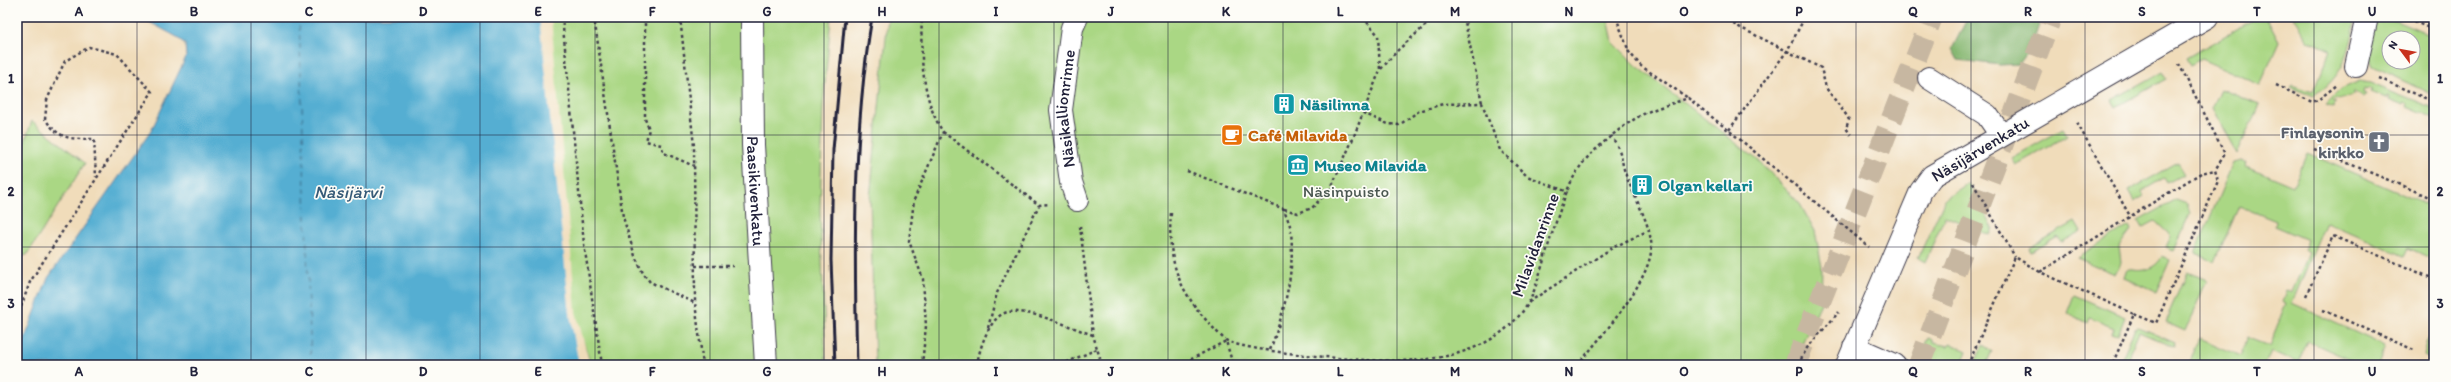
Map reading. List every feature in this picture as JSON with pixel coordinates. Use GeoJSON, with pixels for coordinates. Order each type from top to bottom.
{"type":"FeatureCollection","features":[{"type":"Feature","properties":{"kind":"street","name":"Paasikivenkatu"},"geometry":{"type":"LineString","coordinates":[[752,17],[753,144],[766,365]]}},
{"type":"Feature","properties":{"kind":"street","name":"Näsikallionrinne"},"geometry":{"type":"LineString","coordinates":[[1076,200],[1071,182],[1061,110],[1072,28],[1077,17]]}},
{"type":"Feature","properties":{"kind":"street","name":"Näsijärvenkatu"},"geometry":{"type":"LineString","coordinates":[[1851,356],[1927,182],[1940,171],[2001,135],[2207,17]]}},
{"type":"Feature","properties":{"kind":"street"},"geometry":{"type":"LineString","coordinates":[[2356,66],[2367,17]]}},
{"type":"Feature","properties":{"kind":"street"},"geometry":{"type":"LineString","coordinates":[[1929,78],[1987,115],[2001,135]]}},
{"type":"Feature","properties":{"kind":"street"},"geometry":{"type":"LineString","coordinates":[[1851,356],[1895,365]]}},
{"type":"Feature","properties":{"kind":"path"},"geometry":{"type":"LineString","coordinates":[[562,17],[584,244],[602,365]]}},
{"type":"Feature","properties":{"kind":"path"},"geometry":{"type":"LineString","coordinates":[[594,17],[623,217],[635,256],[643,274],[650,282],[696,303]]}},
{"type":"Feature","properties":{"kind":"path"},"geometry":{"type":"LineString","coordinates":[[645,17],[645,120],[649,128],[646,141],[661,145],[664,153],[694,166]]}},
{"type":"Feature","properties":{"kind":"path"},"geometry":{"type":"LineString","coordinates":[[680,17],[694,146],[696,303],[703,365]]}},
{"type":"Feature","properties":{"kind":"path"},"geometry":{"type":"LineString","coordinates":[[922,17],[923,71],[934,118],[943,132],[1039,205],[997,293],[988,329],[978,352],[977,365]]}},
{"type":"Feature","properties":{"kind":"path"},"geometry":{"type":"LineString","coordinates":[[1187,171],[1284,209],[1298,213],[1312,208],[1331,188],[1380,70],[1399,49],[1435,17]]}},
{"type":"Feature","properties":{"kind":"path"},"geometry":{"type":"LineString","coordinates":[[1464,17],[1482,103],[1500,150],[1527,176],[1568,192]]}},
{"type":"Feature","properties":{"kind":"path"},"geometry":{"type":"LineString","coordinates":[[1616,17],[1629,52],[1641,66],[1688,98],[1729,130],[1870,248]]}},
{"type":"Feature","properties":{"kind":"path"},"geometry":{"type":"LineString","coordinates":[[1729,130],[1787,51],[1805,17]]}},
{"type":"Feature","properties":{"kind":"path"},"geometry":{"type":"LineString","coordinates":[[2403,17],[2434,30]]}},
{"type":"Feature","properties":{"kind":"path"},"geometry":{"type":"LineString","coordinates":[[1366,21],[1378,36],[1380,70]]}},
{"type":"Feature","properties":{"kind":"path"},"geometry":{"type":"LineString","coordinates":[[1733,24],[1821,68],[1826,88],[1847,116],[1846,128],[1851,135]]}},
{"type":"Feature","properties":{"kind":"path"},"geometry":{"type":"LineString","coordinates":[[17,318],[30,282],[152,92],[117,54],[89,47],[65,61],[47,100],[45,119],[53,130],[69,139],[94,139],[96,177]]}},
{"type":"Feature","properties":{"kind":"path"},"geometry":{"type":"LineString","coordinates":[[2040,272],[2201,173],[2215,170],[2225,154],[2208,116],[2177,59]]}},
{"type":"Feature","properties":{"kind":"path"},"geometry":{"type":"LineString","coordinates":[[2276,85],[2312,102],[2324,96],[2356,66],[2434,102]]}},
{"type":"Feature","properties":{"kind":"path","name":"Milavidanrinne"},"geometry":{"type":"LineString","coordinates":[[1226,342],[1270,350],[1373,361],[1442,358],[1480,347],[1511,326],[1529,303],[1568,192],[1576,174],[1588,157],[1611,136],[1640,116],[1688,98]]}},
{"type":"Feature","properties":{"kind":"path"},"geometry":{"type":"LineString","coordinates":[[1363,113],[1388,124],[1399,125],[1419,111],[1442,104],[1482,103]]}},
{"type":"Feature","properties":{"kind":"path"},"geometry":{"type":"LineString","coordinates":[[2074,119],[2130,216]]}},
{"type":"Feature","properties":{"kind":"path"},"geometry":{"type":"LineString","coordinates":[[922,365],[926,326],[923,278],[909,241],[914,200],[943,132]]}},
{"type":"Feature","properties":{"kind":"path"},"geometry":{"type":"LineString","coordinates":[[1578,365],[1626,304],[1649,265],[1651,242],[1648,231],[1627,177],[1621,150],[1611,136]]}},
{"type":"Feature","properties":{"kind":"path"},"geometry":{"type":"LineString","coordinates":[[2314,149],[2434,199]]}},
{"type":"Feature","properties":{"kind":"path"},"geometry":{"type":"LineString","coordinates":[[1970,177],[2015,257],[2040,272],[2156,323],[2218,181],[2215,170]]}},
{"type":"Feature","properties":{"kind":"path"},"geometry":{"type":"LineString","coordinates":[[1076,200],[1093,335],[1102,365]]}},
{"type":"Feature","properties":{"kind":"path"},"geometry":{"type":"LineString","coordinates":[[1270,350],[1283,317],[1289,279],[1291,231],[1284,209]]}},
{"type":"Feature","properties":{"kind":"path"},"geometry":{"type":"LineString","coordinates":[[1171,213],[1168,238],[1172,261],[1186,294],[1204,319],[1226,342],[1233,365]]}},
{"type":"Feature","properties":{"kind":"path"},"geometry":{"type":"LineString","coordinates":[[1529,303],[1612,248],[1648,231]]}},
{"type":"Feature","properties":{"kind":"path"},"geometry":{"type":"LineString","coordinates":[[2306,296],[2333,236],[2434,279]]}},
{"type":"Feature","properties":{"kind":"path"},"geometry":{"type":"LineString","coordinates":[[1968,365],[2015,257]]}},
{"type":"Feature","properties":{"kind":"path"},"geometry":{"type":"LineString","coordinates":[[695,266],[738,266]]}},
{"type":"Feature","properties":{"kind":"path"},"geometry":{"type":"LineString","coordinates":[[1798,365],[1807,348],[1840,310]]}},
{"type":"Feature","properties":{"kind":"path"},"geometry":{"type":"LineString","coordinates":[[2323,310],[2414,350]]}},
{"type":"Feature","properties":{"kind":"path"},"geometry":{"type":"LineString","coordinates":[[988,329],[1006,313],[1022,312],[1093,335]]}},
{"type":"Feature","properties":{"kind":"path"},"geometry":{"type":"LineString","coordinates":[[2112,365],[2134,314]]}},
{"type":"Feature","properties":{"kind":"path"},"geometry":{"type":"LineString","coordinates":[[1180,365],[1226,342]]}},
{"type":"Feature","properties":{"kind":"path"},"geometry":{"type":"LineString","coordinates":[[1061,365],[1097,349]]}},
{"type":"Feature","properties":{"kind":"green space"},"geometry":{"type":"Polygon","coordinates":[[[549,17],[831,17],[823,106],[820,210],[826,365],[591,365],[574,313],[549,17]]]}},
{"type":"Feature","properties":{"kind":"green space","name":"Näsinpuisto"},"geometry":{"type":"Polygon","coordinates":[[[888,17],[1606,17],[1609,23],[1613,42],[1637,66],[1759,161],[1800,204],[1815,231],[1822,267],[1821,303],[1792,365],[875,365],[870,198],[888,17]]]}},
{"type":"Feature","properties":{"kind":"green space"},"geometry":{"type":"Polygon","coordinates":[[[1968,17],[2051,17],[2040,22],[2031,48],[2019,64],[2000,65],[1958,60],[1952,49],[1968,17]]]}},
{"type":"Feature","properties":{"kind":"green space"},"geometry":{"type":"Polygon","coordinates":[[[2258,17],[2266,17],[2279,42],[2260,85],[2201,59],[2190,65],[2186,58],[2258,17]]]}},
{"type":"Feature","properties":{"kind":"green space"},"geometry":{"type":"Polygon","coordinates":[[[2293,17],[2356,17],[2348,51],[2339,71],[2333,80],[2314,96],[2291,87],[2293,85],[2313,92],[2330,50],[2308,40],[2293,17]]]}},
{"type":"Feature","properties":{"kind":"green space"},"geometry":{"type":"Polygon","coordinates":[[[2380,17],[2386,17],[2417,30],[2381,30],[2381,70],[2373,66],[2369,54],[2369,41],[2373,28],[2380,17]]]}},
{"type":"Feature","properties":{"kind":"green space"},"geometry":{"type":"Polygon","coordinates":[[[2421,32],[2434,37],[2434,95],[2381,70],[2421,70],[2421,32]]]}},
{"type":"Feature","properties":{"kind":"green space"},"geometry":{"type":"Polygon","coordinates":[[[2162,72],[2166,79],[2116,107],[2112,100],[2162,72]]]}},
{"type":"Feature","properties":{"kind":"green space"},"geometry":{"type":"Polygon","coordinates":[[[2360,81],[2371,83],[2434,108],[2434,119],[2406,107],[2407,104],[2404,102],[2403,105],[2389,99],[2390,96],[2387,95],[2386,98],[2371,92],[2373,89],[2370,88],[2368,90],[2365,89],[2364,93],[2367,94],[2364,98],[2353,91],[2353,95],[2338,100],[2336,98],[2333,101],[2336,103],[2333,107],[2326,104],[2341,89],[2360,81]]]}},
{"type":"Feature","properties":{"kind":"green space"},"geometry":{"type":"Polygon","coordinates":[[[2221,89],[2259,105],[2237,154],[2212,108],[2221,89]]]}},
{"type":"Feature","properties":{"kind":"green space"},"geometry":{"type":"Polygon","coordinates":[[[32,121],[85,163],[27,255],[17,257],[17,163],[32,121]]]}},
{"type":"Feature","properties":{"kind":"green space"},"geometry":{"type":"Polygon","coordinates":[[[2063,129],[2067,136],[2016,165],[2012,158],[2063,129]]]}},
{"type":"Feature","properties":{"kind":"green space"},"geometry":{"type":"Polygon","coordinates":[[[2307,153],[2434,208],[2434,259],[2408,248],[2404,256],[2326,222],[2292,303],[2385,346],[2378,364],[2380,365],[2352,365],[2353,361],[2308,341],[2298,363],[2271,351],[2265,365],[2223,365],[2215,361],[2213,365],[2188,365],[2200,338],[2240,356],[2248,338],[2269,346],[2286,304],[2282,302],[2286,290],[2292,292],[2309,253],[2304,250],[2308,240],[2275,226],[2276,221],[2239,206],[2215,262],[2195,253],[2233,163],[2241,161],[2247,163],[2246,166],[2293,186],[2307,153]]]}},
{"type":"Feature","properties":{"kind":"green space"},"geometry":{"type":"Polygon","coordinates":[[[2177,163],[2184,174],[2167,183],[2164,178],[2142,191],[2144,196],[2134,202],[2128,191],[2177,163]]]}},
{"type":"Feature","properties":{"kind":"green space"},"geometry":{"type":"Polygon","coordinates":[[[1968,183],[1993,228],[1990,235],[1945,216],[1925,262],[1918,258],[1945,199],[1968,183]]]}},
{"type":"Feature","properties":{"kind":"green space"},"geometry":{"type":"Polygon","coordinates":[[[2176,200],[2187,204],[2190,214],[2174,250],[2166,247],[2171,236],[2155,221],[2142,228],[2138,221],[2176,200]]]}},
{"type":"Feature","properties":{"kind":"green space"},"geometry":{"type":"Polygon","coordinates":[[[2075,222],[2081,232],[2061,243],[2058,237],[2031,252],[2029,248],[2075,222]]]}},
{"type":"Feature","properties":{"kind":"green space"},"geometry":{"type":"Polygon","coordinates":[[[2129,226],[2131,230],[2119,246],[2121,262],[2115,274],[2077,258],[2129,226]]]}},
{"type":"Feature","properties":{"kind":"green space"},"geometry":{"type":"Polygon","coordinates":[[[2162,257],[2170,260],[2156,292],[2125,278],[2128,269],[2148,269],[2156,264],[2162,257]]]}},
{"type":"Feature","properties":{"kind":"green space"},"geometry":{"type":"Polygon","coordinates":[[[2187,272],[2207,280],[2185,331],[2165,322],[2187,272]]]}},
{"type":"Feature","properties":{"kind":"green space"},"geometry":{"type":"Polygon","coordinates":[[[2074,295],[2125,317],[2118,335],[2112,333],[2114,328],[2090,318],[2088,323],[2067,313],[2074,295]]]}},
{"type":"Feature","properties":{"kind":"green space"},"geometry":{"type":"Polygon","coordinates":[[[2138,327],[2175,343],[2174,347],[2139,332],[2125,365],[2119,365],[2135,328],[2138,327]]]}},
{"type":"Feature","properties":{"kind":"green space"},"geometry":{"type":"Polygon","coordinates":[[[2434,330],[2434,353],[2432,359],[2423,355],[2426,343],[2434,330]]]}},
{"type":"Feature","properties":{"kind":"green space"},"geometry":{"type":"Polygon","coordinates":[[[1928,338],[1933,340],[1933,343],[1948,346],[1950,343],[1967,351],[1961,365],[1941,365],[1923,357],[1921,353],[1928,338]]]}},
{"type":"Feature","properties":{"kind":"green space"},"geometry":{"type":"Polygon","coordinates":[[[1983,345],[1992,351],[1987,362],[1992,365],[1974,365],[1983,345]]]}},
{"type":"Feature","properties":{"kind":"water","name":"Näsijärvi"},"geometry":{"type":"Polygon","coordinates":[[[140,17],[549,17],[574,313],[588,365],[17,365],[17,359],[48,278],[151,131],[186,57],[185,44],[177,37],[140,17]]]}},
{"type":"Feature","properties":{"kind":"pier"},"geometry":{"type":"Polygon","coordinates":[[[540,17],[551,17],[576,312],[590,365],[579,365],[570,315],[540,17]]]}},
{"type":"Feature","properties":{"kind":"ferry route"},"geometry":{"type":"LineString","coordinates":[[299,17],[311,365]]}},
{"type":"Feature","properties":{"kind":"tunnel"},"geometry":{"type":"LineString","coordinates":[[1795,365],[1932,17]]}},
{"type":"Feature","properties":{"kind":"tunnel"},"geometry":{"type":"LineString","coordinates":[[1919,365],[2051,17]]}},
{"type":"Feature","properties":{"kind":"railway"},"geometry":{"type":"LineString","coordinates":[[835,365],[831,260],[833,150],[845,17]]}},
{"type":"Feature","properties":{"kind":"railway"},"geometry":{"type":"LineString","coordinates":[[857,365],[855,278],[856,191],[861,104],[872,17]]}},
{"type":"Feature","properties":{"kind":"place","name":"Näsilinna"},"geometry":{"type":"Point","coordinates":[1284,104]}},
{"type":"Feature","properties":{"kind":"place","name":"Café Milavida"},"geometry":{"type":"Point","coordinates":[1232,135]}},
{"type":"Feature","properties":{"kind":"place","name":"Finlaysonin kirkko"},"geometry":{"type":"Point","coordinates":[2379,142]}},
{"type":"Feature","properties":{"kind":"place","name":"Museo Milavida"},"geometry":{"type":"Point","coordinates":[1298,165]}},
{"type":"Feature","properties":{"kind":"place","name":"Olgan kellari"},"geometry":{"type":"Point","coordinates":[1642,185]}}]}
